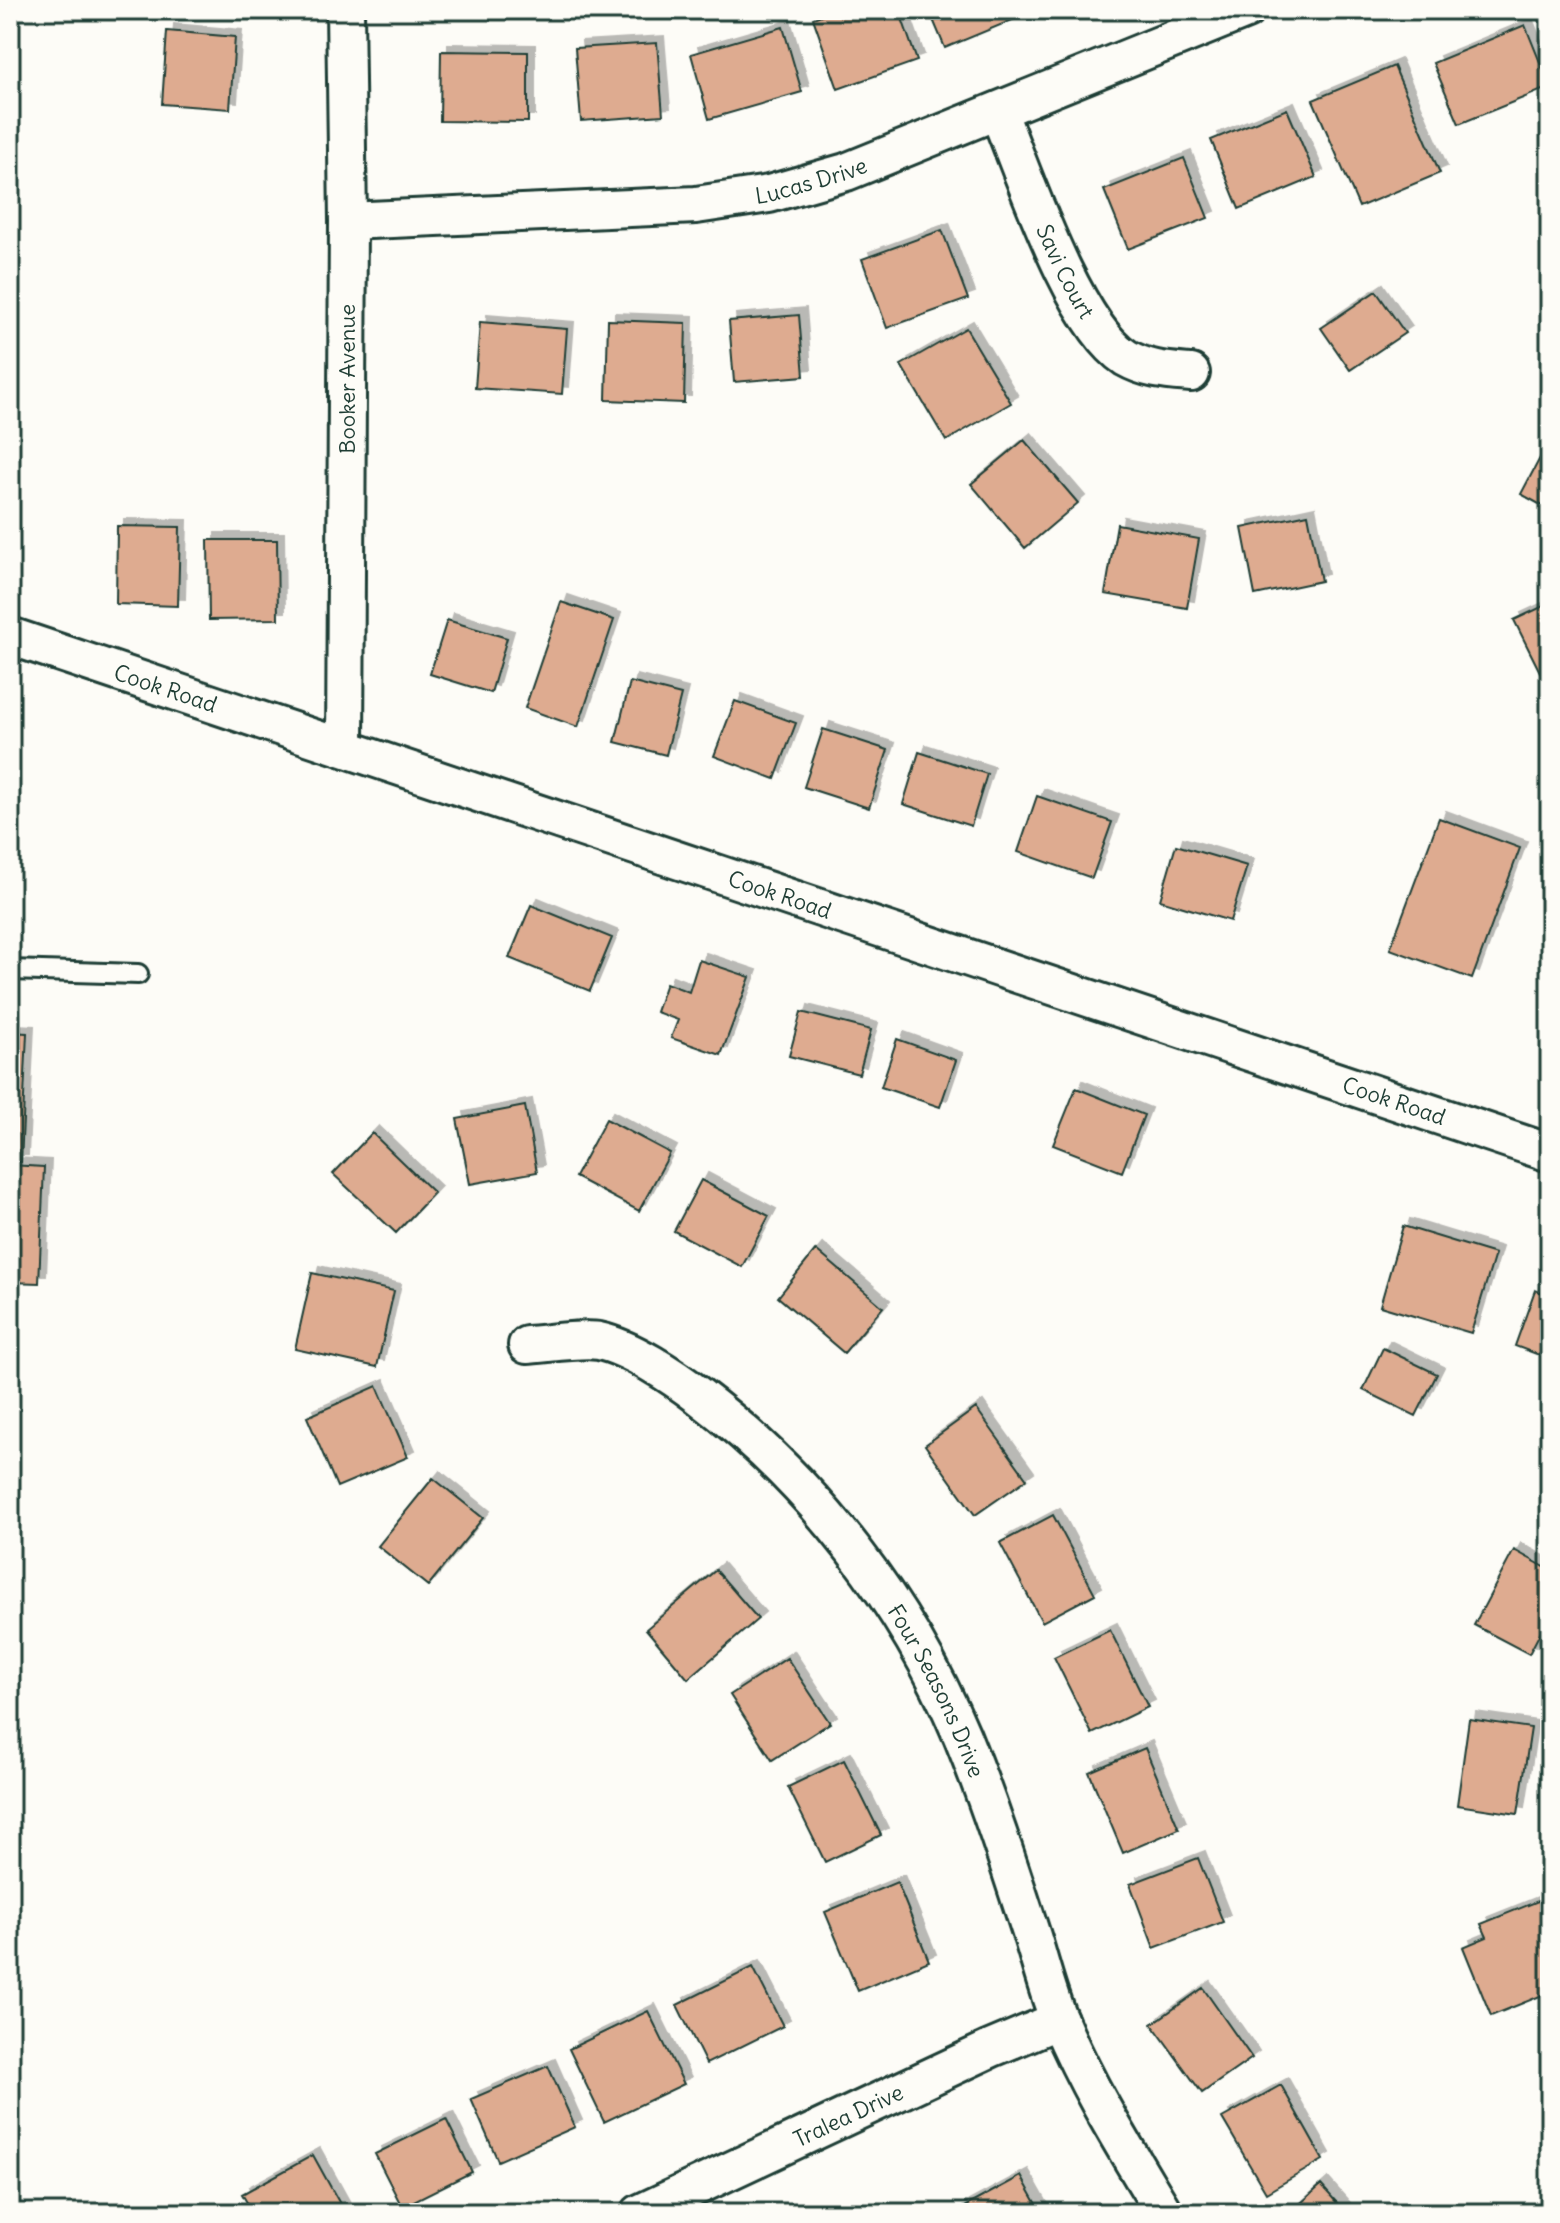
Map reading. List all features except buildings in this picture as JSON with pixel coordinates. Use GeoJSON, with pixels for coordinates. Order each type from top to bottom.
{"type":"FeatureCollection","features":[{"type":"Feature","properties":{"kind":"street","name":"Booker Avenue"},"geometry":{"type":"LineString","coordinates":[[345,10],[348,221],[345,747]]}},
{"type":"Feature","properties":{"kind":"street","name":"Lucas Drive"},"geometry":{"type":"LineString","coordinates":[[348,221],[696,205],[769,194],[846,172],[1246,10]]}},
{"type":"Feature","properties":{"kind":"street","name":"Savi Court"},"geometry":{"type":"LineString","coordinates":[[998,111],[1066,276],[1104,340],[1127,358],[1154,370],[1191,373]]}},
{"type":"Feature","properties":{"kind":"street","name":"Cook Road"},"geometry":{"type":"LineString","coordinates":[[10,636],[1550,1153]]}},
{"type":"Feature","properties":{"kind":"street","name":"Four Seasons Drive"},"geometry":{"type":"LineString","coordinates":[[527,1345],[598,1341],[644,1360],[681,1382],[746,1431],[824,1514],[875,1577],[919,1650],[961,1734],[996,1823],[1059,2020],[1099,2102],[1164,2213]]}},
{"type":"Feature","properties":{"kind":"street","name":"Tralea Drive"},"geometry":{"type":"LineString","coordinates":[[640,2213],[990,2049],[1059,2020]]}},
{"type":"Feature","properties":{"kind":"lane"},"geometry":{"type":"LineString","coordinates":[[10,970],[138,974]]}}]}
